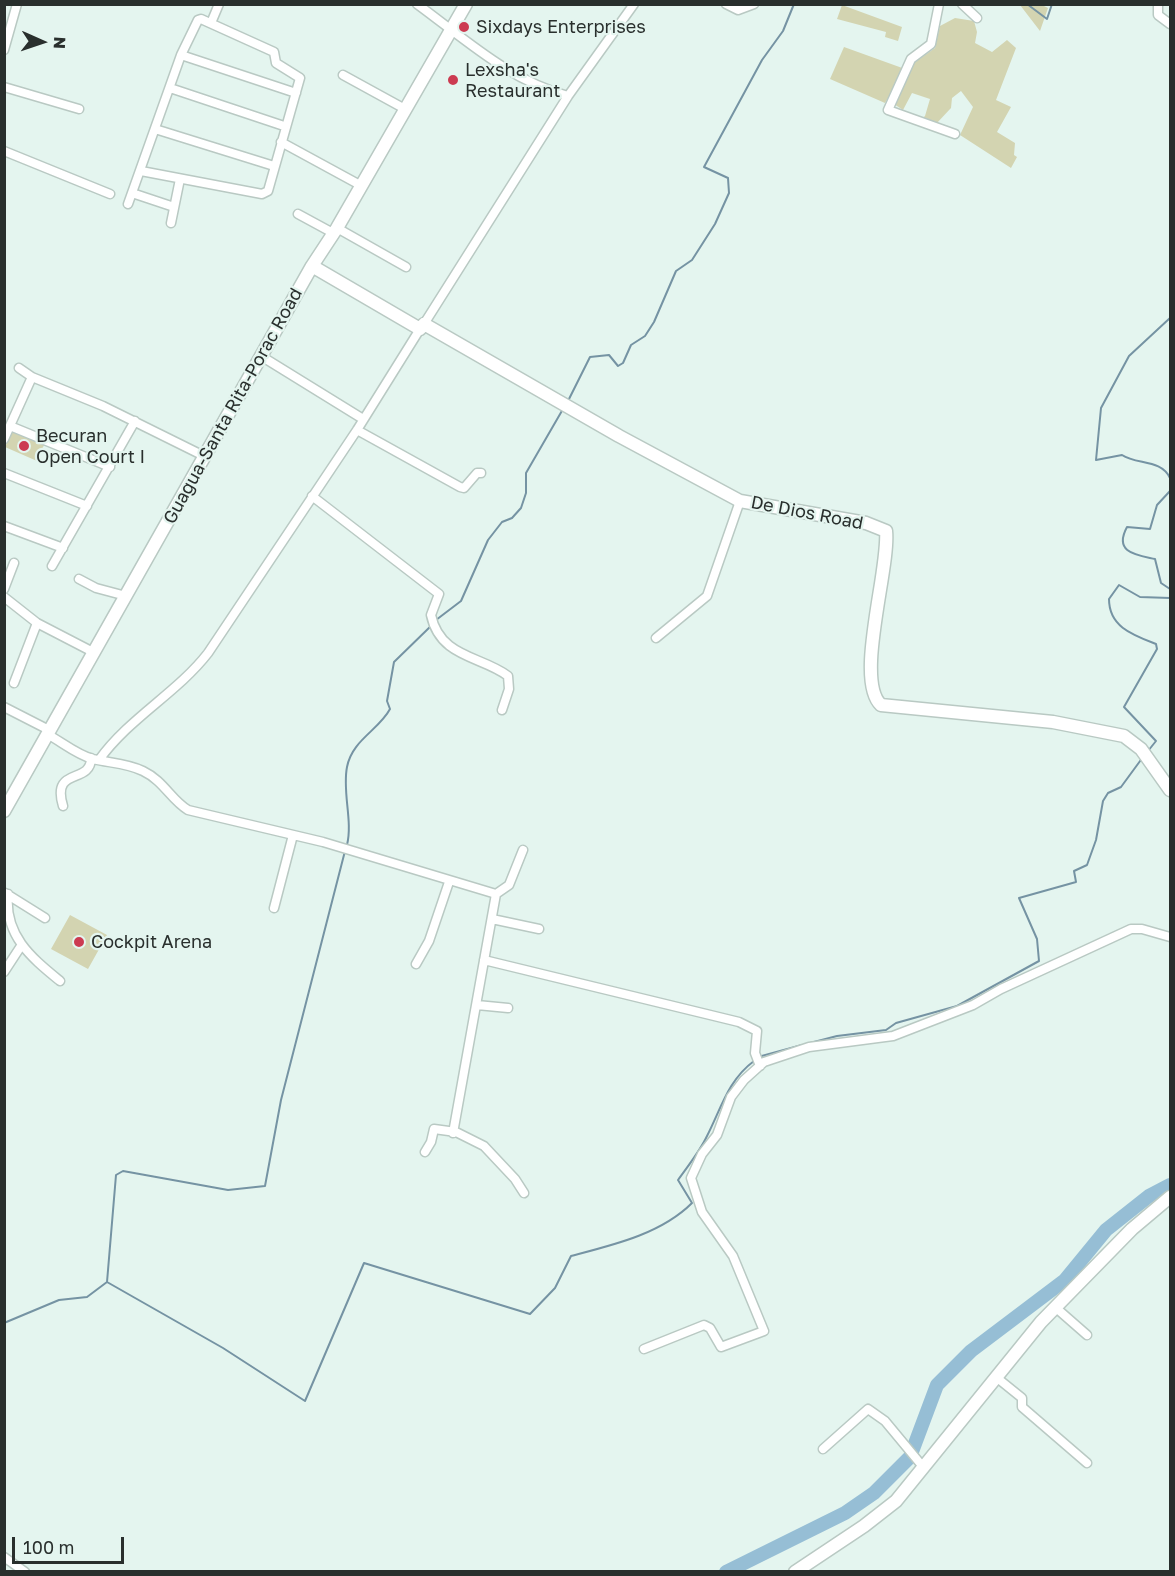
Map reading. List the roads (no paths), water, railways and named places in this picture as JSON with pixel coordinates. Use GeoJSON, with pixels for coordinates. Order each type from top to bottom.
{"type":"FeatureCollection","features":[{"type":"Feature","properties":{"kind":"street"},"geometry":{"type":"LineString","coordinates":[[4,50],[17,4]]}},
{"type":"Feature","properties":{"kind":"street"},"geometry":{"type":"LineString","coordinates":[[211,23],[219,4]]}},
{"type":"Feature","properties":{"kind":"street"},"geometry":{"type":"LineString","coordinates":[[417,4],[530,84],[568,96]]}},
{"type":"Feature","properties":{"kind":"street","name":"Guagua-Santa Rita-Porac Road"},"geometry":{"type":"LineString","coordinates":[[4,811],[312,266],[335,231],[360,184],[466,4]]}},
{"type":"Feature","properties":{"kind":"street"},"geometry":{"type":"LineString","coordinates":[[63,807],[60,790],[63,783],[70,776],[84,773],[95,759],[196,669],[357,430],[568,96],[634,4]]}},
{"type":"Feature","properties":{"kind":"street"},"geometry":{"type":"LineString","coordinates":[[726,4],[738,10],[754,4]]}},
{"type":"Feature","properties":{"kind":"street"},"geometry":{"type":"LineString","coordinates":[[939,4],[931,44],[911,59],[888,110],[955,134]]}},
{"type":"Feature","properties":{"kind":"street"},"geometry":{"type":"LineString","coordinates":[[962,4],[976,18]]}},
{"type":"Feature","properties":{"kind":"street"},"geometry":{"type":"LineString","coordinates":[[1158,4],[1158,15],[1170,24]]}},
{"type":"Feature","properties":{"kind":"street"},"geometry":{"type":"LineString","coordinates":[[128,204],[181,56],[198,20],[211,23],[274,52],[276,63],[300,78],[284,126],[268,191],[262,194],[141,171]]}},
{"type":"Feature","properties":{"kind":"street"},"geometry":{"type":"LineString","coordinates":[[181,56],[296,93]]}},
{"type":"Feature","properties":{"kind":"street"},"geometry":{"type":"LineString","coordinates":[[342,75],[405,109]]}},
{"type":"Feature","properties":{"kind":"street"},"geometry":{"type":"LineString","coordinates":[[4,87],[79,109]]}},
{"type":"Feature","properties":{"kind":"street"},"geometry":{"type":"LineString","coordinates":[[170,88],[284,126]]}},
{"type":"Feature","properties":{"kind":"street"},"geometry":{"type":"LineString","coordinates":[[155,129],[274,166]]}},
{"type":"Feature","properties":{"kind":"street"},"geometry":{"type":"LineString","coordinates":[[281,142],[360,184]]}},
{"type":"Feature","properties":{"kind":"street"},"geometry":{"type":"LineString","coordinates":[[4,151],[110,194]]}},
{"type":"Feature","properties":{"kind":"street"},"geometry":{"type":"LineString","coordinates":[[171,223],[180,179]]}},
{"type":"Feature","properties":{"kind":"street"},"geometry":{"type":"LineString","coordinates":[[132,193],[174,207]]}},
{"type":"Feature","properties":{"kind":"street"},"geometry":{"type":"LineString","coordinates":[[298,214],[406,267]]}},
{"type":"Feature","properties":{"kind":"street","name":"De Dios Road"},"geometry":{"type":"LineString","coordinates":[[312,266],[740,501],[866,523],[886,531],[871,663],[873,691],[881,705],[1053,722],[1124,736],[1141,749],[1170,790]]}},
{"type":"Feature","properties":{"kind":"street"},"geometry":{"type":"LineString","coordinates":[[261,356],[363,419]]}},
{"type":"Feature","properties":{"kind":"street"},"geometry":{"type":"LineString","coordinates":[[19,368],[32,377],[135,421],[204,456]]}},
{"type":"Feature","properties":{"kind":"street"},"geometry":{"type":"LineString","coordinates":[[4,439],[32,377]]}},
{"type":"Feature","properties":{"kind":"street"},"geometry":{"type":"LineString","coordinates":[[52,566],[135,421]]}},
{"type":"Feature","properties":{"kind":"street"},"geometry":{"type":"LineString","coordinates":[[10,426],[110,467]]}},
{"type":"Feature","properties":{"kind":"street"},"geometry":{"type":"LineString","coordinates":[[357,430],[460,487],[464,488],[477,473],[481,473]]}},
{"type":"Feature","properties":{"kind":"street"},"geometry":{"type":"LineString","coordinates":[[4,473],[87,506]]}},
{"type":"Feature","properties":{"kind":"street"},"geometry":{"type":"LineString","coordinates":[[312,496],[433,587],[439,594],[431,615],[433,623],[450,645],[465,657],[508,676],[509,689],[502,710]]}},
{"type":"Feature","properties":{"kind":"street"},"geometry":{"type":"LineString","coordinates":[[656,638],[707,596],[740,501]]}},
{"type":"Feature","properties":{"kind":"street"},"geometry":{"type":"LineString","coordinates":[[4,526],[63,548]]}},
{"type":"Feature","properties":{"kind":"street"},"geometry":{"type":"LineString","coordinates":[[4,589],[14,563]]}},
{"type":"Feature","properties":{"kind":"street"},"geometry":{"type":"LineString","coordinates":[[79,579],[96,588],[126,596]]}},
{"type":"Feature","properties":{"kind":"street"},"geometry":{"type":"LineString","coordinates":[[4,597],[37,623],[93,652]]}},
{"type":"Feature","properties":{"kind":"street"},"geometry":{"type":"LineString","coordinates":[[14,683],[37,623]]}},
{"type":"Feature","properties":{"kind":"street"},"geometry":{"type":"LineString","coordinates":[[4,707],[95,759],[144,771],[168,788],[178,804],[188,810],[293,835],[496,894]]}},
{"type":"Feature","properties":{"kind":"street"},"geometry":{"type":"LineString","coordinates":[[274,908],[293,835]]}},
{"type":"Feature","properties":{"kind":"street"},"geometry":{"type":"LineString","coordinates":[[453,1133],[496,894],[509,885],[523,850]]}},
{"type":"Feature","properties":{"kind":"street"},"geometry":{"type":"LineString","coordinates":[[416,964],[429,941],[449,882]]}},
{"type":"Feature","properties":{"kind":"street"},"geometry":{"type":"LineString","coordinates":[[6,893],[45,918]]}},
{"type":"Feature","properties":{"kind":"street"},"geometry":{"type":"LineString","coordinates":[[6,893],[7,906],[21,946],[60,981]]}},
{"type":"Feature","properties":{"kind":"street"},"geometry":{"type":"LineString","coordinates":[[492,919],[539,929]]}},
{"type":"Feature","properties":{"kind":"street"},"geometry":{"type":"LineString","coordinates":[[644,1349],[704,1325],[710,1328],[721,1347],[764,1331],[733,1256],[702,1212],[691,1178],[702,1154],[717,1135],[731,1097],[759,1064],[809,1047],[893,1036],[973,1005],[1001,989],[1131,929],[1142,929],[1170,937]]}},
{"type":"Feature","properties":{"kind":"street"},"geometry":{"type":"LineString","coordinates":[[4,972],[21,946]]}},
{"type":"Feature","properties":{"kind":"street"},"geometry":{"type":"LineString","coordinates":[[484,960],[739,1022],[757,1031],[755,1053],[759,1064]]}},
{"type":"Feature","properties":{"kind":"street"},"geometry":{"type":"LineString","coordinates":[[477,1005],[508,1008]]}},
{"type":"Feature","properties":{"kind":"street"},"geometry":{"type":"LineString","coordinates":[[424,1152],[431,1142],[434,1129],[453,1133],[491,1152],[524,1193]]}},
{"type":"Feature","properties":{"kind":"street"},"geometry":{"type":"LineString","coordinates":[[795,1572],[896,1502],[921,1465],[1055,1307],[1132,1228],[1170,1197]]}},
{"type":"Feature","properties":{"kind":"street"},"geometry":{"type":"LineString","coordinates":[[1055,1307],[1088,1335]]}},
{"type":"Feature","properties":{"kind":"street"},"geometry":{"type":"LineString","coordinates":[[996,1377],[1022,1398],[1022,1407],[1087,1463]]}},
{"type":"Feature","properties":{"kind":"street"},"geometry":{"type":"LineString","coordinates":[[822,1449],[868,1409],[885,1421],[921,1465]]}},
{"type":"Feature","properties":{"kind":"street"},"geometry":{"type":"LineString","coordinates":[[4,1557],[25,1572]]}},
{"type":"Feature","properties":{"kind":"waterway"},"geometry":{"type":"LineString","coordinates":[[568,401],[590,357],[609,355],[618,366],[623,363],[631,345],[645,336],[654,322],[676,271],[692,260],[715,224],[729,193],[728,178],[704,167],[762,60],[783,31],[794,4]]}},
{"type":"Feature","properties":{"kind":"waterway"},"geometry":{"type":"LineString","coordinates":[[1027,4],[1047,19],[1052,4]]}},
{"type":"Feature","properties":{"kind":"waterway"},"geometry":{"type":"LineString","coordinates":[[1170,318],[1129,356],[1101,408],[1096,460],[1122,455],[1155,465],[1166,472],[1170,478]]}},
{"type":"Feature","properties":{"kind":"waterway"},"geometry":{"type":"LineString","coordinates":[[436,620],[461,601],[488,540],[502,522],[512,518],[521,508],[526,493],[526,473],[563,409]]}},
{"type":"Feature","properties":{"kind":"waterway"},"geometry":{"type":"LineString","coordinates":[[1170,491],[1157,505],[1150,529],[1127,527],[1123,536],[1123,542],[1129,551],[1155,559],[1161,583],[1170,589]]}},
{"type":"Feature","properties":{"kind":"waterway"},"geometry":{"type":"LineString","coordinates":[[1148,751],[1156,741],[1124,707],[1157,649],[1156,644],[1124,629],[1113,617],[1109,599],[1119,585],[1140,597],[1170,598]]}},
{"type":"Feature","properties":{"kind":"waterway"},"geometry":{"type":"LineString","coordinates":[[347,845],[349,826],[346,777],[350,758],[360,742],[390,709],[387,701],[394,662],[433,624]]}},
{"type":"Feature","properties":{"kind":"waterway"},"geometry":{"type":"LineString","coordinates":[[810,1043],[837,1036],[886,1030],[896,1023],[957,1006],[1039,961],[1037,939],[1019,898],[1076,882],[1074,871],[1087,865],[1096,840],[1103,801],[1108,793],[1121,787],[1143,757]]}},
{"type":"Feature","properties":{"kind":"waterway"},"geometry":{"type":"LineString","coordinates":[[4,1323],[59,1300],[87,1297],[107,1282],[116,1175],[123,1171],[228,1190],[265,1186],[281,1100],[345,851]]}},
{"type":"Feature","properties":{"kind":"waterway"},"geometry":{"type":"LineString","coordinates":[[758,1057],[802,1045]]}},
{"type":"Feature","properties":{"kind":"waterway"},"geometry":{"type":"LineString","coordinates":[[107,1282],[223,1348],[305,1401],[364,1263],[530,1314],[555,1288],[571,1256],[636,1237],[680,1214],[692,1203],[678,1180],[704,1142],[731,1086],[754,1061]]}},
{"type":"Feature","properties":{"kind":"waterway"},"geometry":{"type":"LineString","coordinates":[[726,1572],[845,1513],[874,1493],[910,1457],[937,1385],[971,1351],[1065,1280],[1106,1230],[1149,1196],[1170,1185]]}},
{"type":"Feature","properties":{"kind":"place","name":"Sixdays Enterprises"},"geometry":{"type":"Point","coordinates":[464,27]}},
{"type":"Feature","properties":{"kind":"place","name":"Lexsha's Restaurant"},"geometry":{"type":"Point","coordinates":[453,80]}},
{"type":"Feature","properties":{"kind":"place","name":"Becuran Open Court I"},"geometry":{"type":"Point","coordinates":[24,446]}},
{"type":"Feature","properties":{"kind":"place","name":"Cockpit Arena"},"geometry":{"type":"Point","coordinates":[79,942]}}]}
